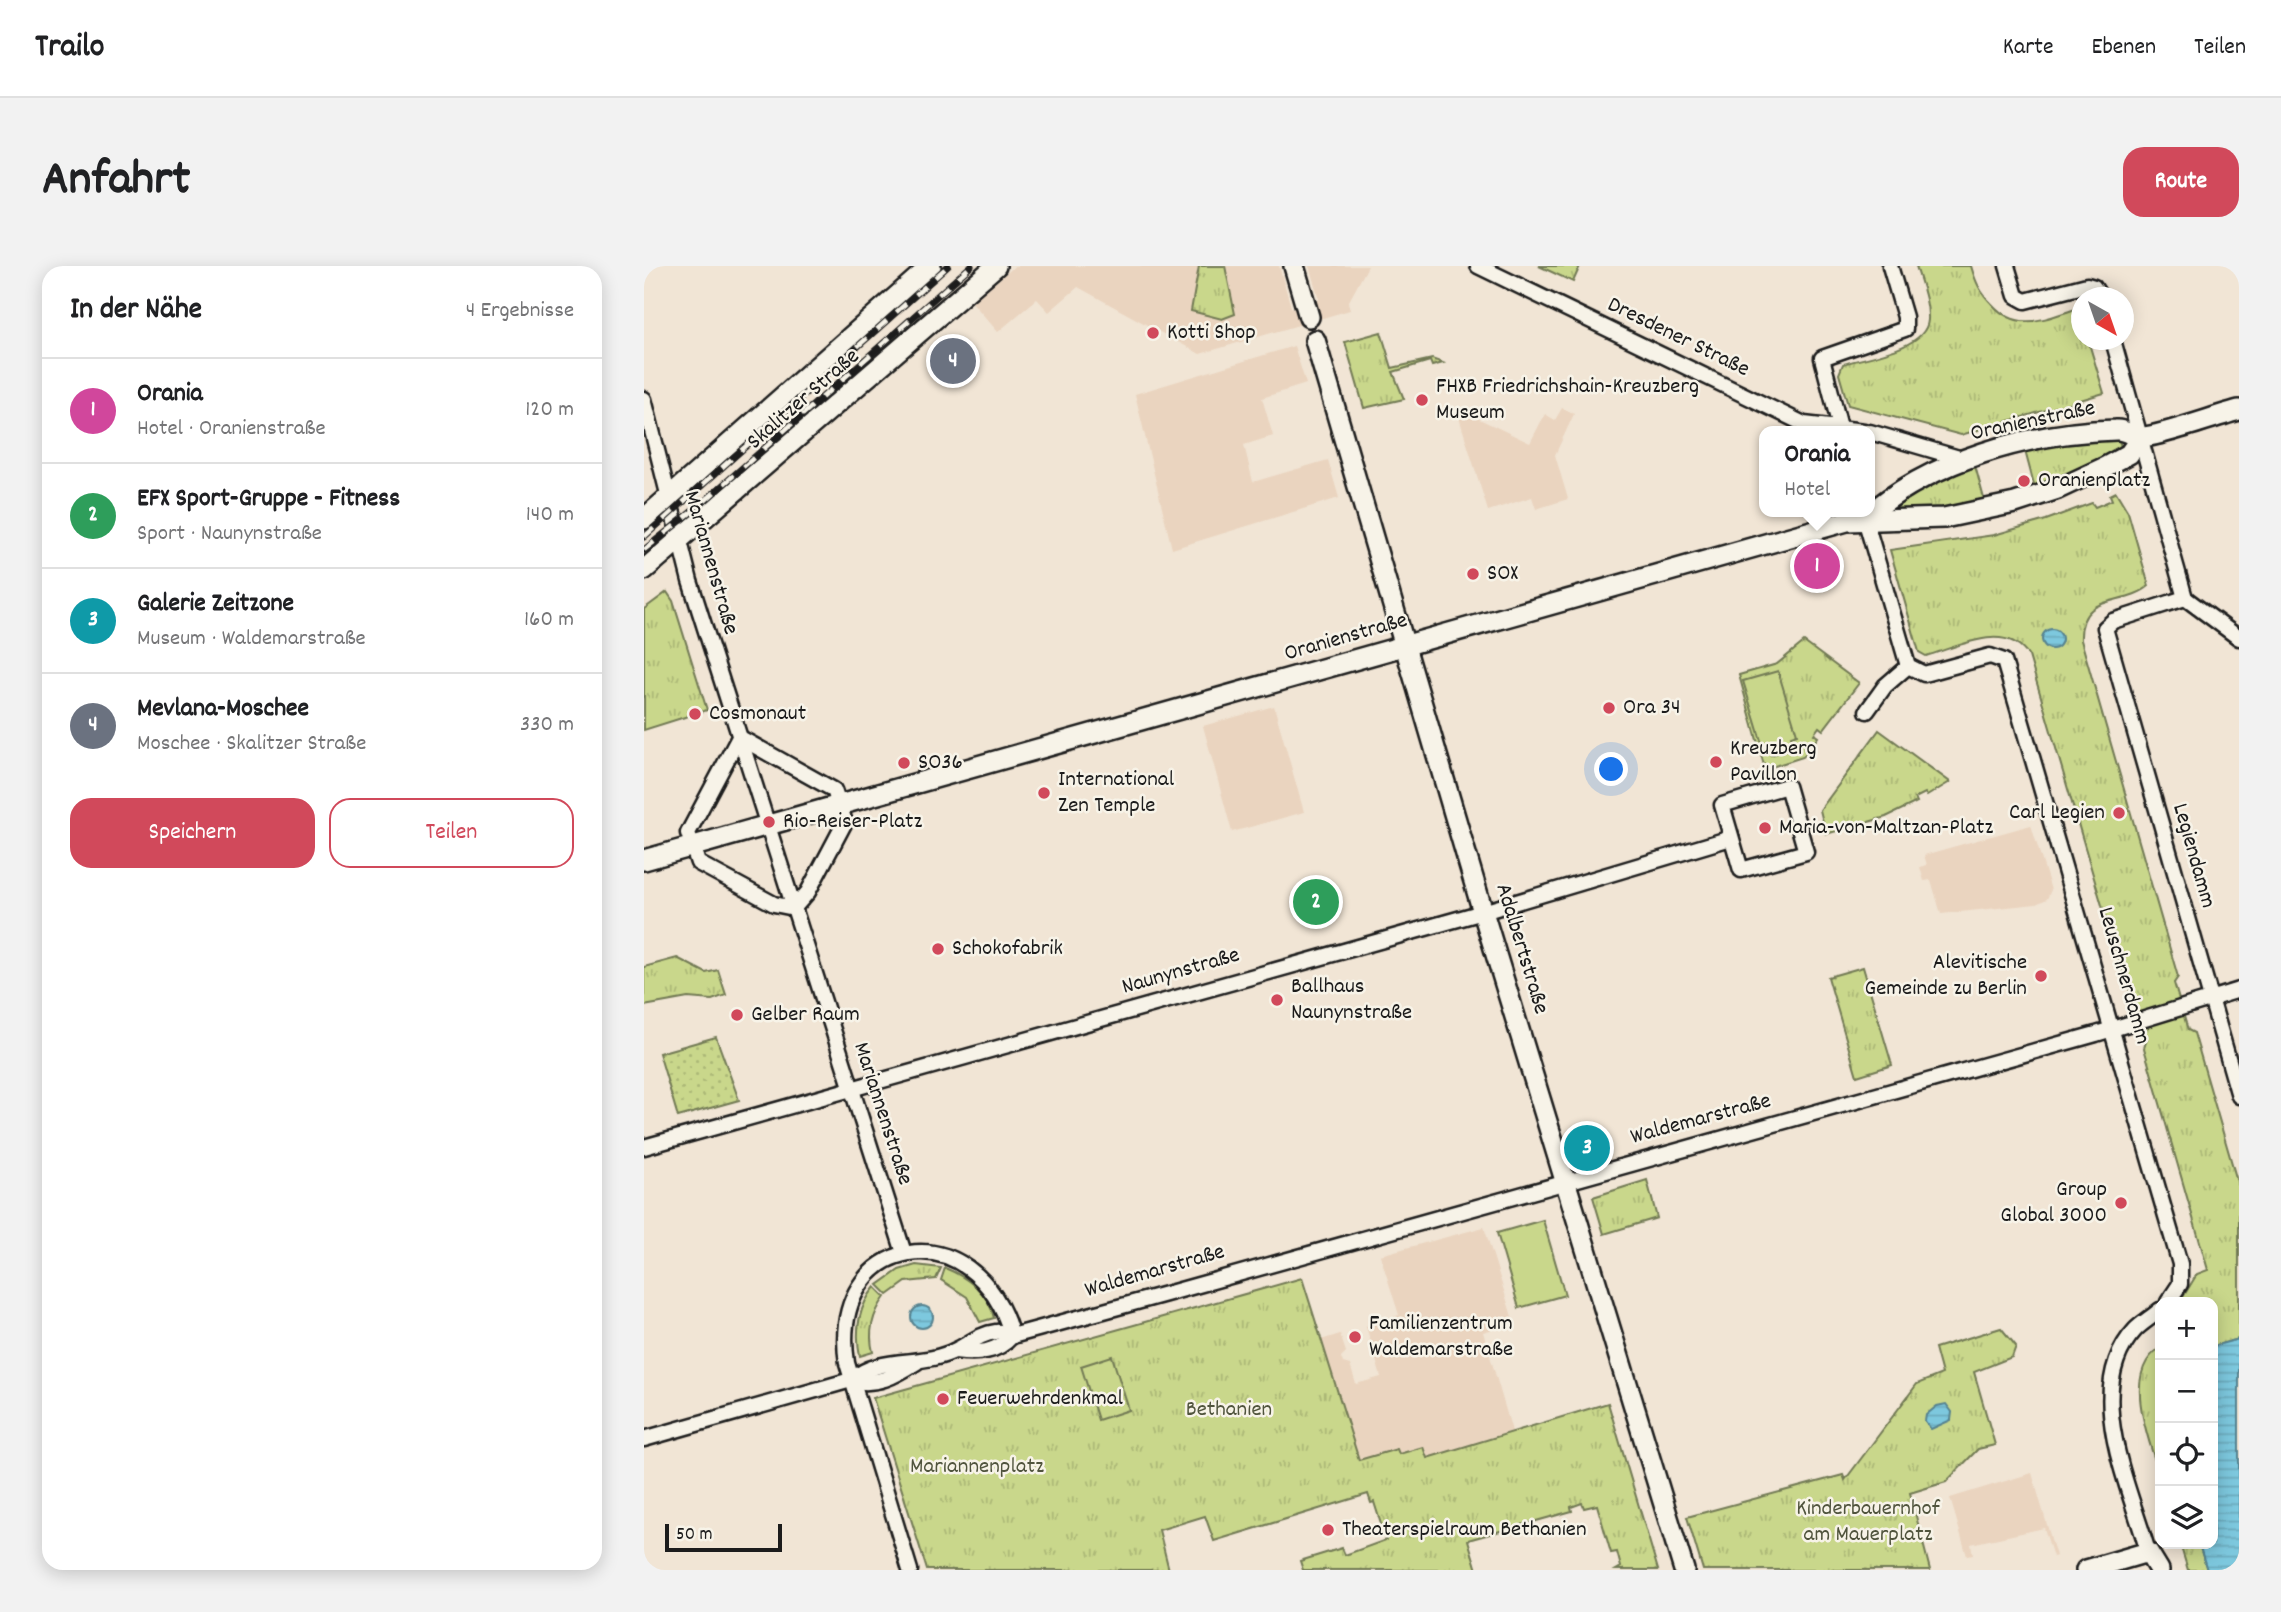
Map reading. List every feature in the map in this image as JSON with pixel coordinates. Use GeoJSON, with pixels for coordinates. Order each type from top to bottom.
{"type":"FeatureCollection","features":[{"type":"Feature","properties":{"kind":"street","name":"Skalitzer Straße"},"geometry":{"type":"LineString","coordinates":[[644,519],[931,266]]}},
{"type":"Feature","properties":{"kind":"street","name":"Skalitzer Straße"},"geometry":{"type":"LineString","coordinates":[[644,570],[996,266]]}},
{"type":"Feature","properties":{"kind":"street"},"geometry":{"type":"LineString","coordinates":[[1294,266],[1309,317]]}},
{"type":"Feature","properties":{"kind":"street","name":"Dresdener Straße"},"geometry":{"type":"LineString","coordinates":[[1478,266],[1804,424],[1816,426]]}},
{"type":"Feature","properties":{"kind":"street"},"geometry":{"type":"LineString","coordinates":[[1840,426],[1822,358],[1905,329],[1905,317],[1890,266]]}},
{"type":"Feature","properties":{"kind":"street"},"geometry":{"type":"LineString","coordinates":[[2007,266],[2017,296],[2031,301],[2071,290]]}},
{"type":"Feature","properties":{"kind":"street","name":"Adalbertstraße"},"geometry":{"type":"LineString","coordinates":[[1315,340],[1483,912],[1684,1570]]}},
{"type":"Feature","properties":{"kind":"street"},"geometry":{"type":"LineString","coordinates":[[2116,350],[2185,598],[2239,638]]}},
{"type":"Feature","properties":{"kind":"street","name":"Mariannenstraße"},"geometry":{"type":"LineString","coordinates":[[644,399],[678,540],[739,737]]}},
{"type":"Feature","properties":{"kind":"street","name":"Oranienstraße"},"geometry":{"type":"LineString","coordinates":[[1875,507],[1891,495],[1966,460],[2024,444],[2120,429],[2141,437],[2239,410]]}},
{"type":"Feature","properties":{"kind":"street"},"geometry":{"type":"LineString","coordinates":[[1875,433],[1966,460]]}},
{"type":"Feature","properties":{"kind":"street","name":"Oranienstraße"},"geometry":{"type":"LineString","coordinates":[[1875,515],[1944,518],[2015,503],[2058,489],[2113,463],[2129,454],[2141,437]]}},
{"type":"Feature","properties":{"kind":"street","name":"Oranienstraße"},"geometry":{"type":"LineString","coordinates":[[839,806],[1857,517]]}},
{"type":"Feature","properties":{"kind":"street"},"geometry":{"type":"LineString","coordinates":[[1865,517],[1908,666],[1885,686],[1867,711]]}},
{"type":"Feature","properties":{"kind":"street","name":"Legiendamm"},"geometry":{"type":"LineString","coordinates":[[2185,598],[2113,621],[2105,628],[2239,1096]]}},
{"type":"Feature","properties":{"kind":"street","name":"Leuschnerdamm"},"geometry":{"type":"LineString","coordinates":[[1908,666],[1924,674],[1990,656],[2004,661],[2114,1029],[2180,1264],[2180,1284],[2171,1297]]}},
{"type":"Feature","properties":{"kind":"street"},"geometry":{"type":"LineString","coordinates":[[739,737],[834,790],[845,822],[806,895],[794,908]]}},
{"type":"Feature","properties":{"kind":"street"},"geometry":{"type":"LineString","coordinates":[[739,737],[794,908]]}},
{"type":"Feature","properties":{"kind":"street"},"geometry":{"type":"LineString","coordinates":[[739,737],[688,833],[698,863],[774,904],[794,908]]}},
{"type":"Feature","properties":{"kind":"street"},"geometry":{"type":"LineString","coordinates":[[1787,786],[1806,852],[1741,870],[1731,838],[1722,805],[1787,786]]}},
{"type":"Feature","properties":{"kind":"street"},"geometry":{"type":"LineString","coordinates":[[644,860],[839,806]]}},
{"type":"Feature","properties":{"kind":"street","name":"Naunynstraße"},"geometry":{"type":"LineString","coordinates":[[644,1147],[1483,912],[1731,838]]}},
{"type":"Feature","properties":{"kind":"street","name":"Mariannenstraße"},"geometry":{"type":"LineString","coordinates":[[794,908],[904,1253]]}},
{"type":"Feature","properties":{"kind":"street","name":"Waldemarstraße"},"geometry":{"type":"LineString","coordinates":[[644,1439],[851,1380],[863,1370],[872,1367],[891,1362],[920,1360],[955,1351],[971,1339],[999,1331],[1012,1336],[2114,1029],[2239,990]]}},
{"type":"Feature","properties":{"kind":"street"},"geometry":{"type":"LineString","coordinates":[[910,1570],[851,1380],[844,1338],[850,1302],[867,1277],[904,1253],[946,1256],[978,1273],[1002,1306],[1012,1336]]}},
{"type":"Feature","properties":{"kind":"street"},"geometry":{"type":"LineString","coordinates":[[2155,1314],[2134,1330],[2115,1363],[2109,1387],[2112,1424],[2148,1552],[2159,1570]]}},
{"type":"Feature","properties":{"kind":"street"},"geometry":{"type":"LineString","coordinates":[[2086,1570],[2148,1552]]}},
{"type":"Feature","properties":{"kind":"shaded area"},"geometry":{"type":"Polygon","coordinates":[[[1015,266],[1279,266],[1291,307],[1300,310],[1314,306],[1319,299],[1309,266],[1368,266],[1348,303],[1350,310],[1200,354],[1078,287],[1049,312],[1037,299],[998,332],[972,302],[1015,266]]]}},
{"type":"Feature","properties":{"kind":"shaded area"},"geometry":{"type":"Polygon","coordinates":[[[1294,346],[1306,384],[1262,398],[1273,436],[1244,445],[1253,482],[1328,460],[1339,498],[1172,549],[1135,394],[1294,346]]]}},
{"type":"Feature","properties":{"kind":"shaded area"},"geometry":{"type":"Polygon","coordinates":[[[1456,408],[1530,443],[1545,414],[1555,420],[1562,408],[1574,414],[1555,455],[1568,499],[1536,509],[1532,497],[1488,511],[1456,408]]]}},
{"type":"Feature","properties":{"kind":"shaded area"},"geometry":{"type":"Polygon","coordinates":[[[1274,706],[1304,812],[1232,832],[1203,726],[1274,706]]]}},
{"type":"Feature","properties":{"kind":"shaded area"},"geometry":{"type":"Polygon","coordinates":[[[2031,825],[2051,890],[2047,899],[2036,904],[1941,914],[1931,880],[1924,881],[1920,867],[1927,865],[1924,855],[2031,825]]]}},
{"type":"Feature","properties":{"kind":"shaded area"},"geometry":{"type":"Polygon","coordinates":[[[1484,1227],[1514,1323],[1483,1332],[1512,1431],[1427,1458],[1423,1447],[1398,1454],[1396,1449],[1358,1460],[1321,1340],[1340,1334],[1346,1352],[1341,1357],[1343,1363],[1350,1365],[1356,1384],[1381,1377],[1366,1326],[1399,1315],[1380,1255],[1484,1227]]]}},
{"type":"Feature","properties":{"kind":"shaded area"},"geometry":{"type":"Polygon","coordinates":[[[2032,1473],[2056,1556],[2053,1557],[2044,1528],[1971,1544],[1973,1555],[1967,1556],[1950,1498],[2032,1473]]]}},
{"type":"Feature","properties":{"kind":"green space"},"geometry":{"type":"Polygon","coordinates":[[[1199,266],[1225,266],[1235,314],[1222,319],[1191,311],[1199,266]]]}},
{"type":"Feature","properties":{"kind":"green space"},"geometry":{"type":"Polygon","coordinates":[[[1539,266],[1580,266],[1573,282],[1539,266]]]}},
{"type":"Feature","properties":{"kind":"green space","name":"Oranienplatz"},"geometry":{"type":"Polygon","coordinates":[[[1916,266],[1971,266],[1984,295],[2012,319],[2033,321],[2071,311],[2071,350],[2091,350],[2104,393],[1961,435],[1848,405],[1839,374],[1843,364],[1879,355],[1917,338],[1925,330],[1928,320],[1916,266]]]}},
{"type":"Feature","properties":{"kind":"green space"},"geometry":{"type":"Polygon","coordinates":[[[1381,332],[1392,368],[1432,359],[1443,363],[1432,366],[1430,361],[1393,372],[1404,399],[1364,408],[1345,342],[1381,332]]]}},
{"type":"Feature","properties":{"kind":"green space"},"geometry":{"type":"Polygon","coordinates":[[[2117,435],[2123,452],[2036,492],[2024,447],[2117,435]]]}},
{"type":"Feature","properties":{"kind":"green space"},"geometry":{"type":"Polygon","coordinates":[[[1974,462],[1986,506],[1890,511],[1890,505],[1974,462]]]}},
{"type":"Feature","properties":{"kind":"green space","name":"Oranienplatz"},"geometry":{"type":"Polygon","coordinates":[[[2116,492],[2128,512],[2149,586],[2095,607],[2087,614],[2082,624],[2081,640],[2178,977],[2174,983],[2188,1030],[2194,1033],[2239,1188],[2239,1339],[2218,1345],[2218,1297],[2183,1297],[2197,1274],[2208,1270],[2144,1048],[2147,1039],[2113,943],[2029,656],[2019,645],[1995,638],[1981,639],[1926,656],[1919,652],[1890,550],[1994,535],[2092,503],[2095,507],[2112,500],[2110,495],[2116,492]]]}},
{"type":"Feature","properties":{"kind":"green space"},"geometry":{"type":"Polygon","coordinates":[[[667,592],[673,601],[707,710],[644,730],[644,609],[667,592]]]}},
{"type":"Feature","properties":{"kind":"green space"},"geometry":{"type":"Polygon","coordinates":[[[1804,642],[1859,683],[1823,730],[1819,727],[1814,734],[1818,737],[1803,757],[1765,769],[1739,675],[1777,664],[1804,642]]]}},
{"type":"Feature","properties":{"kind":"green space"},"geometry":{"type":"Polygon","coordinates":[[[1778,671],[1797,734],[1791,736],[1795,747],[1771,755],[1767,743],[1762,744],[1743,681],[1778,671]]]}},
{"type":"Feature","properties":{"kind":"green space"},"geometry":{"type":"Polygon","coordinates":[[[1879,730],[1950,782],[1927,796],[1925,793],[1915,798],[1917,802],[1886,817],[1826,834],[1820,810],[1879,730]]]}},
{"type":"Feature","properties":{"kind":"green space"},"geometry":{"type":"Polygon","coordinates":[[[677,958],[706,973],[718,970],[726,995],[712,1000],[688,998],[644,1006],[644,967],[677,958]]]}},
{"type":"Feature","properties":{"kind":"green space"},"geometry":{"type":"Polygon","coordinates":[[[1863,967],[1892,1065],[1857,1076],[1828,977],[1863,967]]]}},
{"type":"Feature","properties":{"kind":"green space"},"geometry":{"type":"Polygon","coordinates":[[[716,1037],[739,1100],[678,1117],[659,1053],[716,1037]]]}},
{"type":"Feature","properties":{"kind":"green space"},"geometry":{"type":"Polygon","coordinates":[[[1647,1180],[1657,1218],[1604,1234],[1593,1197],[1647,1180]]]}},
{"type":"Feature","properties":{"kind":"green space"},"geometry":{"type":"Polygon","coordinates":[[[1543,1220],[1565,1295],[1519,1308],[1497,1233],[1543,1220]]]}},
{"type":"Feature","properties":{"kind":"green space"},"geometry":{"type":"Polygon","coordinates":[[[916,1265],[941,1268],[936,1279],[906,1282],[888,1295],[878,1285],[899,1270],[916,1265]]]}},
{"type":"Feature","properties":{"kind":"green space"},"geometry":{"type":"Polygon","coordinates":[[[945,1268],[976,1287],[987,1301],[994,1318],[980,1322],[967,1297],[941,1280],[945,1268]]]}},
{"type":"Feature","properties":{"kind":"green space","name":"Bethanien"},"geometry":{"type":"Polygon","coordinates":[[[1302,1278],[1359,1460],[1397,1449],[1399,1454],[1423,1447],[1427,1458],[1608,1403],[1658,1570],[1616,1570],[1621,1567],[1617,1552],[1611,1553],[1597,1505],[1584,1508],[1582,1503],[1571,1507],[1572,1511],[1468,1540],[1477,1570],[1303,1570],[1300,1561],[1342,1548],[1345,1555],[1386,1540],[1374,1502],[1371,1503],[1368,1494],[1214,1541],[1205,1516],[1159,1530],[1169,1570],[927,1570],[873,1398],[1302,1278]]]}},
{"type":"Feature","properties":{"kind":"green space"},"geometry":{"type":"Polygon","coordinates":[[[875,1287],[885,1297],[873,1323],[873,1352],[860,1356],[859,1320],[861,1311],[875,1287]]]}},
{"type":"Feature","properties":{"kind":"green space","name":"Kinderbauernhof am Mauerplatz"},"geometry":{"type":"Polygon","coordinates":[[[2001,1328],[2016,1346],[2012,1357],[1974,1372],[1995,1445],[1978,1449],[1946,1482],[1910,1493],[1930,1570],[1703,1570],[1687,1517],[1843,1475],[1845,1480],[1917,1384],[1942,1374],[1935,1348],[2001,1328]]]}},
{"type":"Feature","properties":{"kind":"green space"},"geometry":{"type":"Polygon","coordinates":[[[2155,1353],[2155,1460],[2141,1409],[2142,1374],[2148,1359],[2155,1353]]]}},
{"type":"Feature","properties":{"kind":"green space"},"geometry":{"type":"Polygon","coordinates":[[[1112,1356],[1129,1410],[1098,1420],[1081,1366],[1112,1356]]]}},
{"type":"Feature","properties":{"kind":"green space"},"geometry":{"type":"Polygon","coordinates":[[[2182,1549],[2201,1549],[2207,1570],[2188,1570],[2182,1549]]]}},
{"type":"Feature","properties":{"kind":"water"},"geometry":{"type":"Polygon","coordinates":[[[2052,629],[2059,632],[2062,639],[2059,646],[2052,649],[2045,646],[2042,639],[2045,632],[2052,629]]]}},
{"type":"Feature","properties":{"kind":"water"},"geometry":{"type":"Polygon","coordinates":[[[922,1306],[930,1309],[933,1317],[930,1325],[922,1328],[914,1325],[911,1317],[914,1309],[922,1306]]]}},
{"type":"Feature","properties":{"kind":"water"},"geometry":{"type":"Polygon","coordinates":[[[2239,1339],[2239,1570],[2207,1570],[2201,1549],[2218,1549],[2218,1345],[2239,1339]]]}},
{"type":"Feature","properties":{"kind":"water"},"geometry":{"type":"Polygon","coordinates":[[[1946,1404],[1952,1412],[1951,1420],[1931,1429],[1925,1421],[1926,1415],[1937,1406],[1946,1404]]]}},
{"type":"Feature","properties":{"kind":"railway"},"geometry":{"type":"LineString","coordinates":[[644,537],[948,266]]}},
{"type":"Feature","properties":{"kind":"railway"},"geometry":{"type":"LineString","coordinates":[[644,550],[699,506],[971,266]]}},
{"type":"Feature","properties":{"kind":"place","name":"Kotti Shop"},"geometry":{"type":"Point","coordinates":[1153,333]}},
{"type":"Feature","properties":{"kind":"place","name":"Mevlana-Moschee"},"geometry":{"type":"Point","coordinates":[953,361]}},
{"type":"Feature","properties":{"kind":"place","name":"FHXB Friedrichshain-Kreuzberg Museum"},"geometry":{"type":"Point","coordinates":[1422,400]}},
{"type":"Feature","properties":{"kind":"place","name":"Oranienplatz"},"geometry":{"type":"Point","coordinates":[2024,481]}},
{"type":"Feature","properties":{"kind":"place","name":"Orania"},"geometry":{"type":"Point","coordinates":[1817,566]}},
{"type":"Feature","properties":{"kind":"place","name":"SOX"},"geometry":{"type":"Point","coordinates":[1473,574]}},
{"type":"Feature","properties":{"kind":"place","name":"Ora 34"},"geometry":{"type":"Point","coordinates":[1609,708]}},
{"type":"Feature","properties":{"kind":"place","name":"Cosmonaut"},"geometry":{"type":"Point","coordinates":[695,714]}},
{"type":"Feature","properties":{"kind":"place","name":"Kreuzberg Pavillon"},"geometry":{"type":"Point","coordinates":[1716,762]}},
{"type":"Feature","properties":{"kind":"place","name":"SO36"},"geometry":{"type":"Point","coordinates":[904,763]}},
{"type":"Feature","properties":{"kind":"place","name":"International Zen Temple"},"geometry":{"type":"Point","coordinates":[1044,793]}},
{"type":"Feature","properties":{"kind":"place","name":"Carl Legien"},"geometry":{"type":"Point","coordinates":[2119,813]}},
{"type":"Feature","properties":{"kind":"place","name":"Rio-Reiser-Platz"},"geometry":{"type":"Point","coordinates":[769,822]}},
{"type":"Feature","properties":{"kind":"place","name":"Maria-von-Maltzan-Platz"},"geometry":{"type":"Point","coordinates":[1765,828]}},
{"type":"Feature","properties":{"kind":"place","name":"EFX Sport-Gruppe - Fitness"},"geometry":{"type":"Point","coordinates":[1316,902]}},
{"type":"Feature","properties":{"kind":"place","name":"Schokofabrik"},"geometry":{"type":"Point","coordinates":[938,949]}},
{"type":"Feature","properties":{"kind":"place","name":"Alevitische Gemeinde zu Berlin"},"geometry":{"type":"Point","coordinates":[2041,976]}},
{"type":"Feature","properties":{"kind":"place","name":"Ballhaus Naunynstraße"},"geometry":{"type":"Point","coordinates":[1277,1000]}},
{"type":"Feature","properties":{"kind":"place","name":"Gelber Raum"},"geometry":{"type":"Point","coordinates":[737,1015]}},
{"type":"Feature","properties":{"kind":"place","name":"Galerie Zeitzone"},"geometry":{"type":"Point","coordinates":[1587,1148]}},
{"type":"Feature","properties":{"kind":"place","name":"Group Global 3000"},"geometry":{"type":"Point","coordinates":[2121,1203]}},
{"type":"Feature","properties":{"kind":"place","name":"Familienzentrum Waldemarstraße"},"geometry":{"type":"Point","coordinates":[1355,1337]}},
{"type":"Feature","properties":{"kind":"place","name":"Feuerwehrdenkmal"},"geometry":{"type":"Point","coordinates":[943,1399]}},
{"type":"Feature","properties":{"kind":"place","name":"Theaterspielraum Bethanien"},"geometry":{"type":"Point","coordinates":[1328,1530]}},
{"type":"Feature","properties":{"kind":"park label","name":"Mariannenplatz"},"geometry":{"type":"Point","coordinates":[977,1467]}}]}
